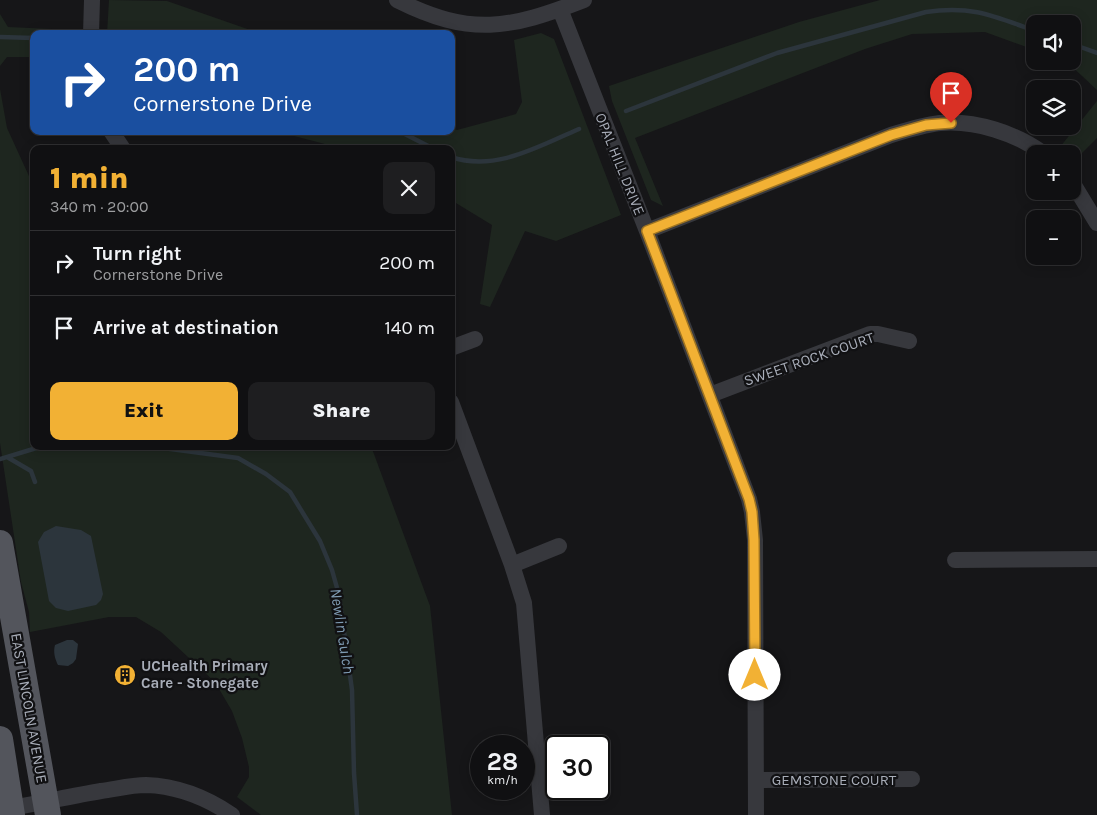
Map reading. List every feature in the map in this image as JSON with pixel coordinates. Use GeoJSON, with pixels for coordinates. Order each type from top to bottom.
{"type":"FeatureCollection","features":[{"type":"Feature","properties":{"kind":"main road","name":"EAST LINCOLN AVENUE"},"geometry":{"type":"LineString","coordinates":[[0,543],[47,808]]}},
{"type":"Feature","properties":{"kind":"main road"},"geometry":{"type":"LineString","coordinates":[[0,739],[11,811]]}},
{"type":"Feature","properties":{"kind":"street"},"geometry":{"type":"LineString","coordinates":[[91,30],[92,0]]}},
{"type":"Feature","properties":{"kind":"street"},"geometry":{"type":"LineString","coordinates":[[397,0],[436,17],[470,24],[508,24],[584,0]]}},
{"type":"Feature","properties":{"kind":"street","name":"OPAL HILL DRIVE"},"geometry":{"type":"LineString","coordinates":[[560,9],[749,499],[754,527],[756,815]]}},
{"type":"Feature","properties":{"kind":"street"},"geometry":{"type":"LineString","coordinates":[[647,231],[891,135],[926,125],[951,123],[982,127],[1024,141],[1030,145]]}},
{"type":"Feature","properties":{"kind":"street"},"geometry":{"type":"LineString","coordinates":[[1081,196],[1097,223]]}},
{"type":"Feature","properties":{"kind":"street","name":"SWEET ROCK COURT"},"geometry":{"type":"LineString","coordinates":[[710,395],[870,334],[910,341]]}},
{"type":"Feature","properties":{"kind":"street"},"geometry":{"type":"LineString","coordinates":[[455,346],[475,339]]}},
{"type":"Feature","properties":{"kind":"street"},"geometry":{"type":"LineString","coordinates":[[455,413],[522,592],[526,615],[542,815]]}},
{"type":"Feature","properties":{"kind":"street"},"geometry":{"type":"LineString","coordinates":[[512,565],[559,546]]}},
{"type":"Feature","properties":{"kind":"street"},"geometry":{"type":"LineString","coordinates":[[955,560],[1097,560]]}},
{"type":"Feature","properties":{"kind":"street","name":"GEMSTONE COURT"},"geometry":{"type":"LineString","coordinates":[[756,780],[912,779]]}},
{"type":"Feature","properties":{"kind":"street"},"geometry":{"type":"LineString","coordinates":[[11,811],[47,808],[118,788],[147,786],[183,791],[206,800],[232,815]]}},
{"type":"Feature","properties":{"kind":"shaded area"},"geometry":{"type":"Polygon","coordinates":[[[109,0],[167,1],[250,30],[107,30],[109,0]]]}},
{"type":"Feature","properties":{"kind":"shaded area"},"geometry":{"type":"Polygon","coordinates":[[[880,0],[1097,0],[1097,90],[1076,70],[1081,70],[1081,15],[1026,15],[1026,47],[985,32],[912,34],[865,49],[635,138],[663,206],[651,200],[612,101],[609,86],[799,22],[880,0]]]}},
{"type":"Feature","properties":{"kind":"shaded area"},"geometry":{"type":"Polygon","coordinates":[[[0,14],[8,27],[74,30],[30,30],[30,57],[7,57],[0,66],[0,14]]]}},
{"type":"Feature","properties":{"kind":"shaded area"},"geometry":{"type":"Polygon","coordinates":[[[541,33],[554,39],[621,215],[556,241],[525,231],[490,307],[480,304],[492,225],[455,202],[455,145],[329,145],[290,135],[455,135],[455,129],[516,114],[522,102],[514,40],[541,33]]]}},
{"type":"Feature","properties":{"kind":"shaded area"},"geometry":{"type":"Polygon","coordinates":[[[0,89],[7,128],[30,178],[30,450],[372,450],[430,606],[452,815],[261,815],[237,797],[249,777],[249,767],[242,738],[232,711],[215,682],[161,632],[136,617],[109,617],[30,632],[29,612],[21,582],[0,443],[0,89]]]}},
{"type":"Feature","properties":{"kind":"shaded area"},"geometry":{"type":"Polygon","coordinates":[[[1097,101],[1097,138],[1081,154],[1081,145],[1062,145],[1070,135],[1081,135],[1081,121],[1097,101]]]}},
{"type":"Feature","properties":{"kind":"shaded area"},"geometry":{"type":"Polygon","coordinates":[[[56,526],[81,530],[91,536],[103,594],[101,600],[96,605],[68,611],[56,608],[49,601],[38,542],[44,532],[56,526]]]}},
{"type":"Feature","properties":{"kind":"shaded area"},"geometry":{"type":"Polygon","coordinates":[[[67,640],[73,640],[78,644],[76,659],[68,666],[58,665],[54,650],[55,645],[67,640]]]}},
{"type":"Feature","properties":{"kind":"waterway"},"geometry":{"type":"LineString","coordinates":[[626,111],[777,53],[926,12],[956,10],[982,13],[1026,28]]}},
{"type":"Feature","properties":{"kind":"waterway"},"geometry":{"type":"LineString","coordinates":[[0,37],[30,38]]}},
{"type":"Feature","properties":{"kind":"waterway"},"geometry":{"type":"LineString","coordinates":[[1081,47],[1097,53]]}},
{"type":"Feature","properties":{"kind":"waterway"},"geometry":{"type":"LineString","coordinates":[[455,158],[468,161],[501,159],[533,149],[579,129]]}},
{"type":"Feature","properties":{"kind":"waterway"},"geometry":{"type":"LineString","coordinates":[[407,135],[426,145]]}},
{"type":"Feature","properties":{"kind":"waterway","name":"Newlin Gulch"},"geometry":{"type":"LineString","coordinates":[[0,459],[30,450]]}},
{"type":"Feature","properties":{"kind":"waterway","name":"Newlin Gulch"},"geometry":{"type":"LineString","coordinates":[[178,450],[238,458],[266,474],[290,492],[320,541],[332,570],[339,595],[352,690],[357,815]]}},
{"type":"Feature","properties":{"kind":"waterway"},"geometry":{"type":"LineString","coordinates":[[7,457],[31,471],[35,482]]}},
{"type":"Feature","properties":{"kind":"place","name":"UCHealth Primary Care - Stonegate"},"geometry":{"type":"Point","coordinates":[125,675]}},
{"type":"Feature","properties":{"kind":"route"},"geometry":{"type":"LineString","coordinates":[[755,675],[754,527],[749,499],[647,231],[891,135],[926,125],[951,123]]}}]}
